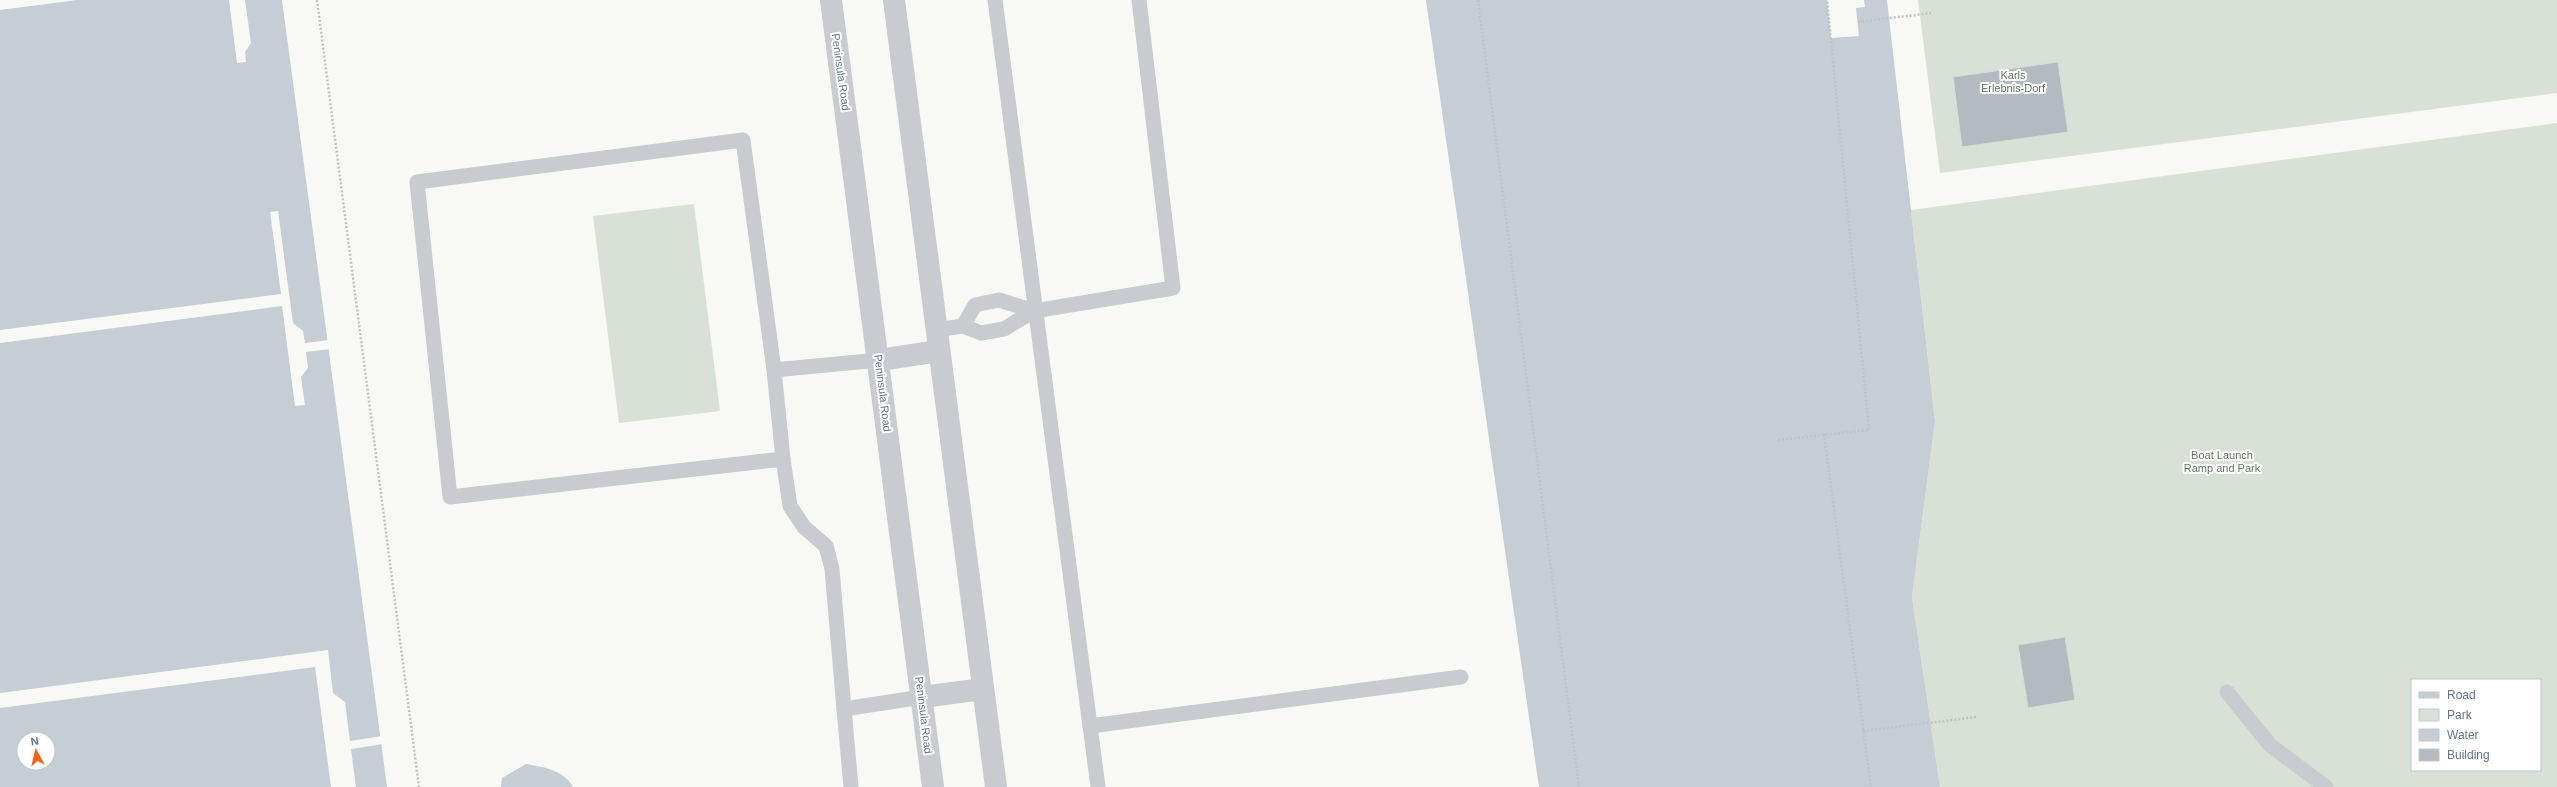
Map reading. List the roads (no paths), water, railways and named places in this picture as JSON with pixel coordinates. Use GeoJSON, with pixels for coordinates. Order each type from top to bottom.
{"type":"FeatureCollection","features":[{"type":"Feature","properties":{"kind":"street","name":"Peninsula Road"},"geometry":{"type":"LineString","coordinates":[[831,0],[934,787]]}},
{"type":"Feature","properties":{"kind":"street"},"geometry":{"type":"LineString","coordinates":[[894,0],[996,787]]}},
{"type":"Feature","properties":{"kind":"street"},"geometry":{"type":"LineString","coordinates":[[879,360],[939,351]]}},
{"type":"Feature","properties":{"kind":"street"},"geometry":{"type":"LineString","coordinates":[[922,697],[983,689]]}},
{"type":"Feature","properties":{"kind":"lane"},"geometry":{"type":"LineString","coordinates":[[995,0],[1034,311],[1098,787]]}},
{"type":"Feature","properties":{"kind":"lane"},"geometry":{"type":"LineString","coordinates":[[936,330],[963,326],[981,333],[1004,329],[1034,311],[1173,288],[1139,0]]}},
{"type":"Feature","properties":{"kind":"lane"},"geometry":{"type":"LineString","coordinates":[[783,459],[450,497],[417,182],[743,140],[774,370],[783,459],[790,506],[804,527],[826,546],[832,569],[851,787]]}},
{"type":"Feature","properties":{"kind":"lane"},"geometry":{"type":"LineString","coordinates":[[963,326],[975,305],[999,300],[1034,311]]}},
{"type":"Feature","properties":{"kind":"lane"},"geometry":{"type":"LineString","coordinates":[[774,370],[879,360]]}},
{"type":"Feature","properties":{"kind":"lane"},"geometry":{"type":"LineString","coordinates":[[1090,726],[1461,677]]}},
{"type":"Feature","properties":{"kind":"lane"},"geometry":{"type":"LineString","coordinates":[[2227,692],[2270,745],[2326,787]]}},
{"type":"Feature","properties":{"kind":"lane"},"geometry":{"type":"LineString","coordinates":[[844,710],[922,697]]}},
{"type":"Feature","properties":{"kind":"water"},"geometry":{"type":"Polygon","coordinates":[[[0,0],[282,0],[387,787],[0,787],[0,0]]]}},
{"type":"Feature","properties":{"kind":"water"},"geometry":{"type":"Polygon","coordinates":[[[1426,0],[1887,0],[1935,421],[1912,597],[1940,787],[1539,787],[1426,0]]]}},
{"type":"Feature","properties":{"kind":"water"},"geometry":{"type":"Polygon","coordinates":[[[526,764],[546,768],[559,773],[569,781],[573,787],[501,787],[502,778],[526,764]]]}},
{"type":"Feature","properties":{"kind":"park label","name":"Karls Erlebnis-Dorf"},"geometry":{"type":"Point","coordinates":[2013,81]}},
{"type":"Feature","properties":{"kind":"park label","name":"Boat Launch Ramp and Park"},"geometry":{"type":"Point","coordinates":[2222,461]}}]}
